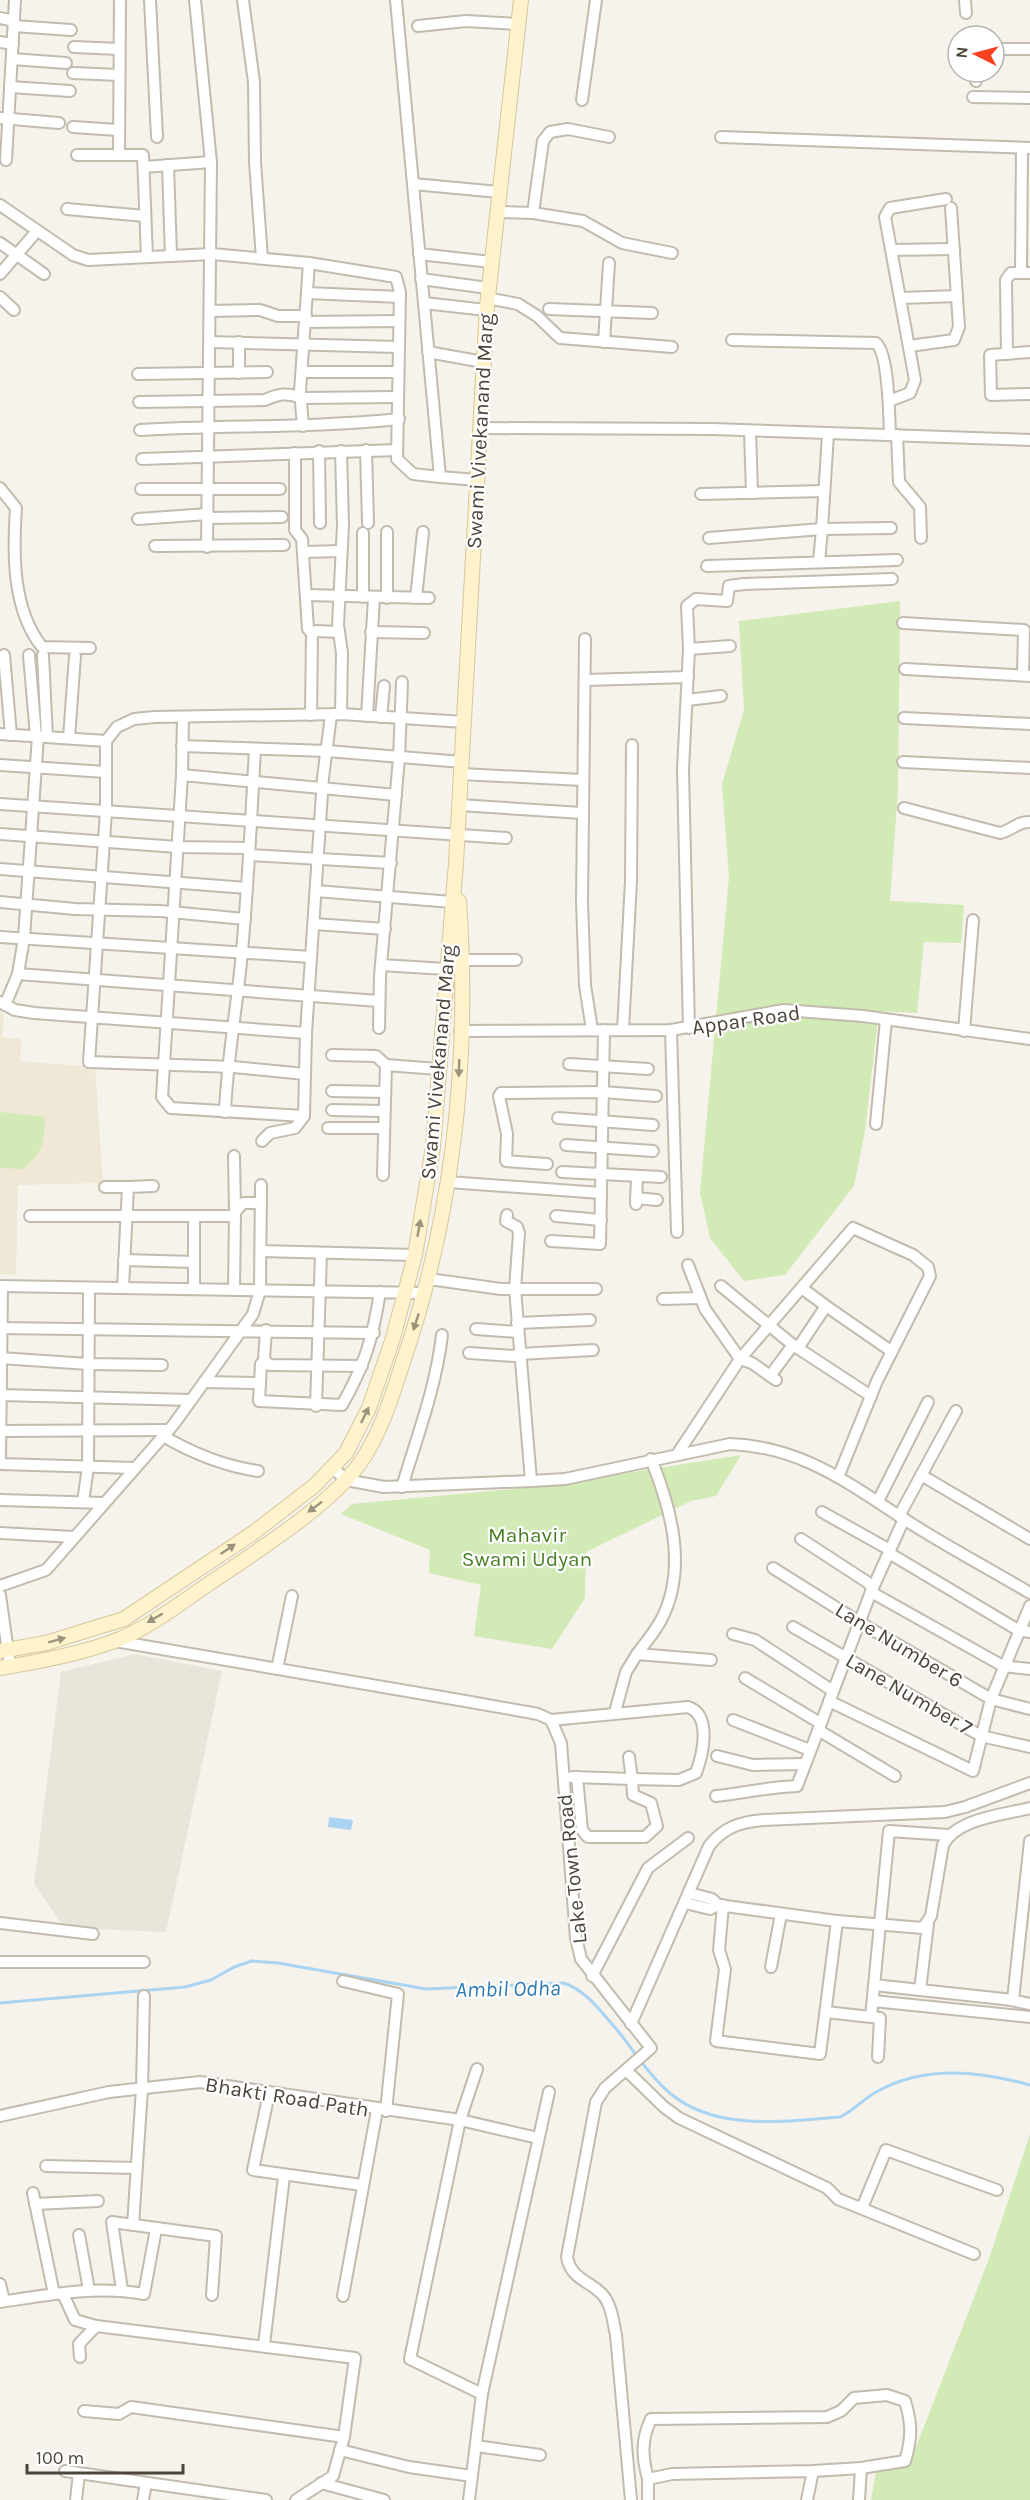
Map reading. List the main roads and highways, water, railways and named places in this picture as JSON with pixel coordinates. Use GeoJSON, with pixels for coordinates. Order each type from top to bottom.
{"type":"FeatureCollection","features":[{"type":"Feature","properties":{"kind":"main road","name":"Swami Vivekanand Marg"},"geometry":{"type":"LineString","coordinates":[[4,1650],[46,1643],[124,1619],[253,1533],[314,1486],[346,1453],[369,1408],[406,1292],[415,1255],[433,1147],[458,834],[487,299],[521,0]]}},
{"type":"Feature","properties":{"kind":"main road","name":"Swami Vivekanand Marg"},"geometry":{"type":"LineString","coordinates":[[5,1667],[50,1660],[115,1641],[171,1610],[263,1547],[346,1480],[360,1463],[385,1415],[425,1293],[442,1225],[457,1115],[463,960],[456,863]]}},
{"type":"Feature","properties":{"kind":"water"},"geometry":{"type":"Polygon","coordinates":[[[329,1817],[353,1820],[351,1830],[328,1827],[329,1817]]]}},
{"type":"Feature","properties":{"kind":"waterway","name":"Ambil Odha"},"geometry":{"type":"LineString","coordinates":[[0,2003],[185,1987],[211,1980],[234,1967],[252,1961],[278,1963],[426,1989],[564,1983],[580,1991],[594,2003],[650,2072],[671,2094],[689,2106],[730,2119],[775,2122],[840,2117],[873,2094],[896,2083],[934,2074],[992,2076],[1030,2085]]}},
{"type":"Feature","properties":{"kind":"park label","name":"Mahavir Swami Udyan"},"geometry":{"type":"Point","coordinates":[527,1547]}}]}
